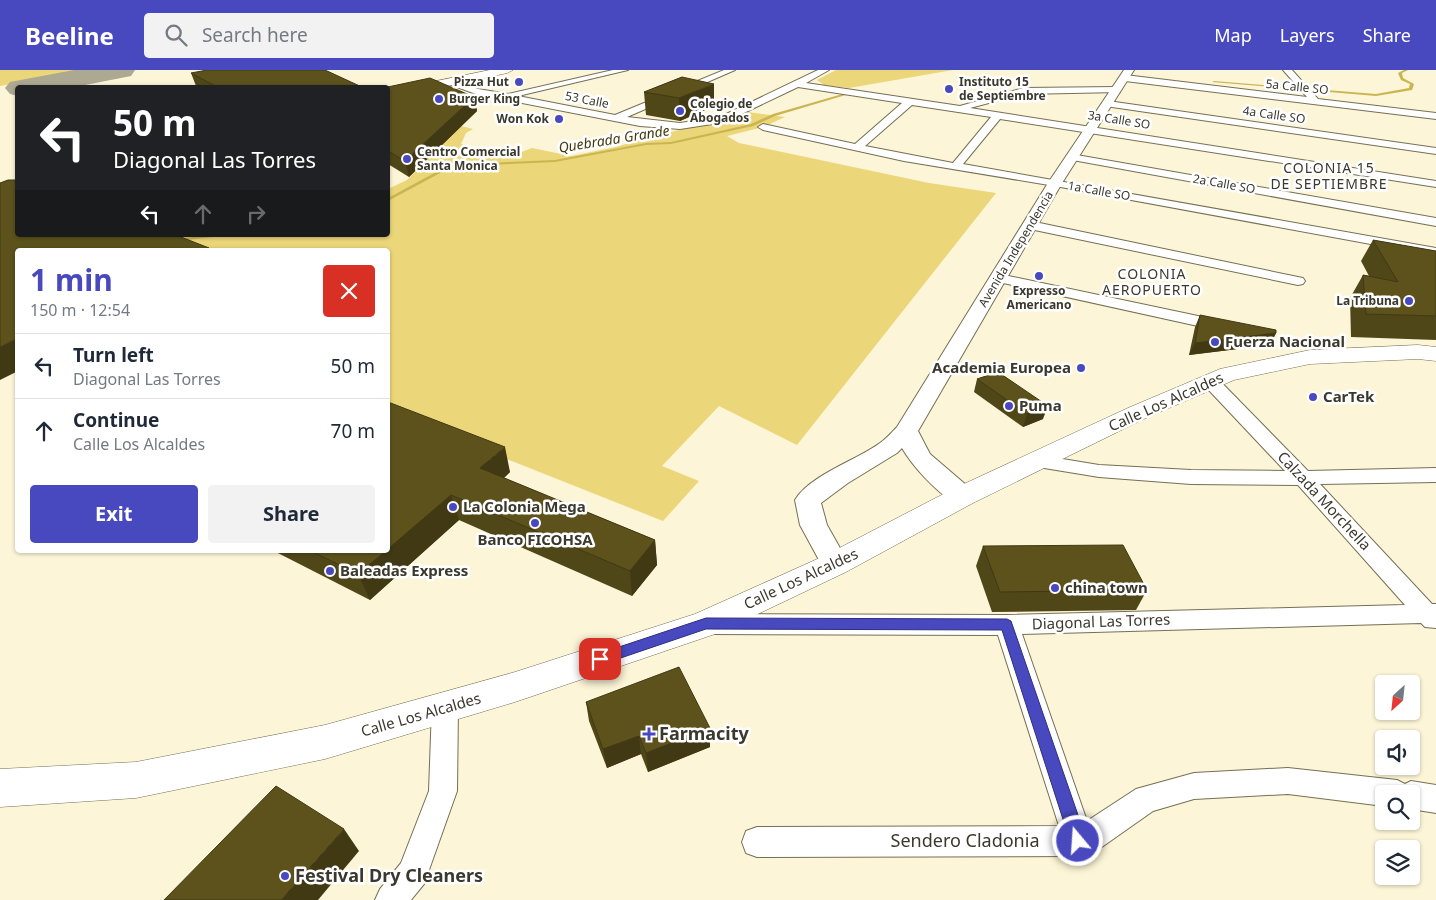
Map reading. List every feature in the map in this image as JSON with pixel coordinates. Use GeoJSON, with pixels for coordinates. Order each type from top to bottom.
{"type":"FeatureCollection","features":[{"type":"Feature","properties":{"kind":"main road"},"geometry":{"type":"LineString","coordinates":[[390,90],[484,70]]}},
{"type":"Feature","properties":{"kind":"main road"},"geometry":{"type":"LineString","coordinates":[[390,95],[507,70]]}},
{"type":"Feature","properties":{"kind":"main road","name":"Calle Los Alcaldes"},"geometry":{"type":"LineString","coordinates":[[0,788],[136,780],[326,742],[515,687],[706,624],[835,564],[963,496],[1038,462],[1137,413],[1228,374],[1310,357],[1418,352],[1436,354]]}},
{"type":"Feature","properties":{"kind":"street"},"geometry":{"type":"LineString","coordinates":[[505,97],[624,70]]}},
{"type":"Feature","properties":{"kind":"street"},"geometry":{"type":"LineString","coordinates":[[617,118],[730,70]]}},
{"type":"Feature","properties":{"kind":"street","name":"53 Calle"},"geometry":{"type":"LineString","coordinates":[[447,82],[505,97],[664,126],[694,125],[722,120],[825,70]]}},
{"type":"Feature","properties":{"kind":"street"},"geometry":{"type":"LineString","coordinates":[[1286,70],[1315,101]]}},
{"type":"Feature","properties":{"kind":"street","name":"Avenida Independencia"},"geometry":{"type":"LineString","coordinates":[[835,564],[808,516],[808,500],[839,477],[889,448],[906,430],[1055,183],[1127,74]]}},
{"type":"Feature","properties":{"kind":"street","name":"5a Calle SO"},"geometry":{"type":"LineString","coordinates":[[1127,74],[1436,116]]}},
{"type":"Feature","properties":{"kind":"street","name":"3a Calle SO"},"geometry":{"type":"LineString","coordinates":[[798,84],[1436,184]]}},
{"type":"Feature","properties":{"kind":"street","name":"53 Calle"},"geometry":{"type":"LineString","coordinates":[[405,92],[446,89],[476,91]]}},
{"type":"Feature","properties":{"kind":"street"},"geometry":{"type":"LineString","coordinates":[[957,109],[1023,91],[1117,90]]}},
{"type":"Feature","properties":{"kind":"street"},"geometry":{"type":"LineString","coordinates":[[857,148],[909,102]]}},
{"type":"Feature","properties":{"kind":"street","name":"4a Calle SO"},"geometry":{"type":"LineString","coordinates":[[1108,104],[1436,151]]}},
{"type":"Feature","properties":{"kind":"street"},"geometry":{"type":"LineString","coordinates":[[955,166],[998,116]]}},
{"type":"Feature","properties":{"kind":"street","name":"1a Calle SO"},"geometry":{"type":"LineString","coordinates":[[763,127],[857,148],[1436,252]]}},
{"type":"Feature","properties":{"kind":"street","name":"2a Calle SO"},"geometry":{"type":"LineString","coordinates":[[1071,158],[1436,222]]}},
{"type":"Feature","properties":{"kind":"street"},"geometry":{"type":"LineString","coordinates":[[1030,225],[1298,281]]}},
{"type":"Feature","properties":{"kind":"street"},"geometry":{"type":"LineString","coordinates":[[999,278],[1198,321]]}},
{"type":"Feature","properties":{"kind":"street","name":"Calzada Morchella"},"geometry":{"type":"LineString","coordinates":[[1210,381],[1433,616]]}},
{"type":"Feature","properties":{"kind":"street"},"geometry":{"type":"LineString","coordinates":[[906,430],[910,445],[917,456],[963,496]]}},
{"type":"Feature","properties":{"kind":"street"},"geometry":{"type":"LineString","coordinates":[[1038,462],[1099,472],[1191,477],[1303,478],[1436,475]]}},
{"type":"Feature","properties":{"kind":"street","name":"Diagonal Las Torres"},"geometry":{"type":"LineString","coordinates":[[706,624],[1007,625],[1433,616]]}},
{"type":"Feature","properties":{"kind":"street"},"geometry":{"type":"LineString","coordinates":[[1007,625],[1078,841]]}},
{"type":"Feature","properties":{"kind":"street"},"geometry":{"type":"LineString","coordinates":[[391,900],[413,874],[443,791],[444,707]]}},
{"type":"Feature","properties":{"kind":"street","name":"Sendero Cladonia"},"geometry":{"type":"LineString","coordinates":[[757,842],[1078,841],[1088,838],[1146,799],[1194,786],[1288,781],[1375,791]]}},
{"type":"Feature","properties":{"kind":"street"},"geometry":{"type":"LineString","coordinates":[[1420,797],[1436,799]]}},
{"type":"Feature","properties":{"kind":"shaded area"},"geometry":{"type":"Polygon","coordinates":[[[0,70],[92,70],[0,86],[0,70]]]}},
{"type":"Feature","properties":{"kind":"shaded area"},"geometry":{"type":"Polygon","coordinates":[[[836,70],[953,70],[849,88],[824,85],[817,80],[836,70]]]}},
{"type":"Feature","properties":{"kind":"shaded area"},"geometry":{"type":"Polygon","coordinates":[[[748,112],[785,117],[763,127],[727,136],[739,143],[929,183],[996,193],[797,445],[719,406],[662,466],[699,481],[663,521],[390,413],[390,248],[162,248],[131,237],[390,237],[390,188],[407,180],[452,135],[454,128],[461,126],[473,129],[466,133],[461,144],[480,150],[467,156],[475,158],[514,157],[532,148],[571,156],[611,148],[690,127],[722,122],[748,112]]]}},
{"type":"Feature","properties":{"kind":"building"},"geometry":{"type":"Polygon","coordinates":[[[207,70],[325,70],[358,85],[213,85],[191,73],[207,70]]]}},
{"type":"Feature","properties":{"kind":"building"},"geometry":{"type":"Polygon","coordinates":[[[682,77],[714,84],[679,98],[644,92],[682,77]]]}},
{"type":"Feature","properties":{"kind":"building"},"geometry":{"type":"Polygon","coordinates":[[[430,78],[474,97],[405,161],[390,152],[390,87],[430,78]]]}},
{"type":"Feature","properties":{"kind":"building"},"geometry":{"type":"Polygon","coordinates":[[[15,180],[15,237],[181,237],[209,248],[15,248],[15,340],[0,347],[0,183],[15,180]]]}},
{"type":"Feature","properties":{"kind":"building"},"geometry":{"type":"Polygon","coordinates":[[[1373,240],[1436,251],[1436,316],[1366,314],[1363,275],[1398,282],[1373,240]]]}},
{"type":"Feature","properties":{"kind":"building"},"geometry":{"type":"Polygon","coordinates":[[[1200,315],[1276,330],[1276,333],[1195,343],[1200,315]]]}},
{"type":"Feature","properties":{"kind":"building"},"geometry":{"type":"Polygon","coordinates":[[[998,372],[1048,406],[1027,414],[977,379],[998,372]]]}},
{"type":"Feature","properties":{"kind":"building"},"geometry":{"type":"Polygon","coordinates":[[[390,403],[505,447],[480,468],[655,540],[630,571],[451,495],[390,547],[390,403]]]}},
{"type":"Feature","properties":{"kind":"building"},"geometry":{"type":"Polygon","coordinates":[[[1123,545],[1147,590],[1000,592],[983,546],[1123,545]]]}},
{"type":"Feature","properties":{"kind":"building"},"geometry":{"type":"Polygon","coordinates":[[[315,553],[383,553],[358,574],[315,553]]]}},
{"type":"Feature","properties":{"kind":"building","name":"Farmacity"},"geometry":{"type":"Polygon","coordinates":[[[679,667],[710,728],[646,753],[639,736],[603,749],[586,702],[679,667]]]}},
{"type":"Feature","properties":{"kind":"building"},"geometry":{"type":"Polygon","coordinates":[[[276,786],[344,829],[281,900],[164,900],[276,786]]]}},
{"type":"Feature","properties":{"kind":"waterway","name":"Quebrada Grande"},"geometry":{"type":"LineString","coordinates":[[1214,82],[1376,95],[1411,89],[1412,84],[1402,79],[1400,73],[1406,70]]}},
{"type":"Feature","properties":{"kind":"waterway","name":"Quebrada Grande"},"geometry":{"type":"LineString","coordinates":[[390,199],[441,171],[464,165],[555,161],[646,144],[671,143],[752,125],[774,115],[847,94]]}},
{"type":"Feature","properties":{"kind":"waterway","name":"Quebrada Grande"},"geometry":{"type":"LineString","coordinates":[[177,240],[204,237]]}},
{"type":"Feature","properties":{"kind":"taxiway"},"geometry":{"type":"LineString","coordinates":[[37,85],[121,70]]}},
{"type":"Feature","properties":{"kind":"place","name":"Pizza Hut"},"geometry":{"type":"Point","coordinates":[519,82]}},
{"type":"Feature","properties":{"kind":"place","name":"Instituto 15 de Septiembre"},"geometry":{"type":"Point","coordinates":[949,89]}},
{"type":"Feature","properties":{"kind":"place","name":"Burger King"},"geometry":{"type":"Point","coordinates":[439,99]}},
{"type":"Feature","properties":{"kind":"place","name":"Colegio de Abogados"},"geometry":{"type":"Point","coordinates":[680,111]}},
{"type":"Feature","properties":{"kind":"place","name":"Won Kok"},"geometry":{"type":"Point","coordinates":[559,119]}},
{"type":"Feature","properties":{"kind":"place","name":"Centro Comercial Santa Monica"},"geometry":{"type":"Point","coordinates":[407,159]}},
{"type":"Feature","properties":{"kind":"place","name":"Expresso Americano"},"geometry":{"type":"Point","coordinates":[1039,276]}},
{"type":"Feature","properties":{"kind":"place","name":"La Tribuna"},"geometry":{"type":"Point","coordinates":[1409,301]}},
{"type":"Feature","properties":{"kind":"place","name":"Fuerza Nacional"},"geometry":{"type":"Point","coordinates":[1215,342]}},
{"type":"Feature","properties":{"kind":"place","name":"Academia Europea"},"geometry":{"type":"Point","coordinates":[1081,368]}},
{"type":"Feature","properties":{"kind":"place","name":"CarTek"},"geometry":{"type":"Point","coordinates":[1313,397]}},
{"type":"Feature","properties":{"kind":"place","name":"Puma"},"geometry":{"type":"Point","coordinates":[1009,406]}},
{"type":"Feature","properties":{"kind":"place","name":"La Colonia Mega"},"geometry":{"type":"Point","coordinates":[453,507]}},
{"type":"Feature","properties":{"kind":"place","name":"Banco FICOHSA"},"geometry":{"type":"Point","coordinates":[535,523]}},
{"type":"Feature","properties":{"kind":"place","name":"Baleadas Express"},"geometry":{"type":"Point","coordinates":[330,571]}},
{"type":"Feature","properties":{"kind":"place","name":"china town"},"geometry":{"type":"Point","coordinates":[1055,588]}},
{"type":"Feature","properties":{"kind":"place","name":"Farmacity"},"geometry":{"type":"Point","coordinates":[649,734]}},
{"type":"Feature","properties":{"kind":"place","name":"Festival Dry Cleaners"},"geometry":{"type":"Point","coordinates":[285,876]}},
{"type":"Feature","properties":{"kind":"district","name":"COLONIA 15 DE SEPTIEMBRE"},"geometry":{"type":"Point","coordinates":[1329,176]}},
{"type":"Feature","properties":{"kind":"district","name":"COLONIA AEROPUERTO"},"geometry":{"type":"Point","coordinates":[1152,282]}},
{"type":"Feature","properties":{"kind":"route"},"geometry":{"type":"LineString","coordinates":[[600,659],[706,624],[1007,625],[1078,841]]}}]}
